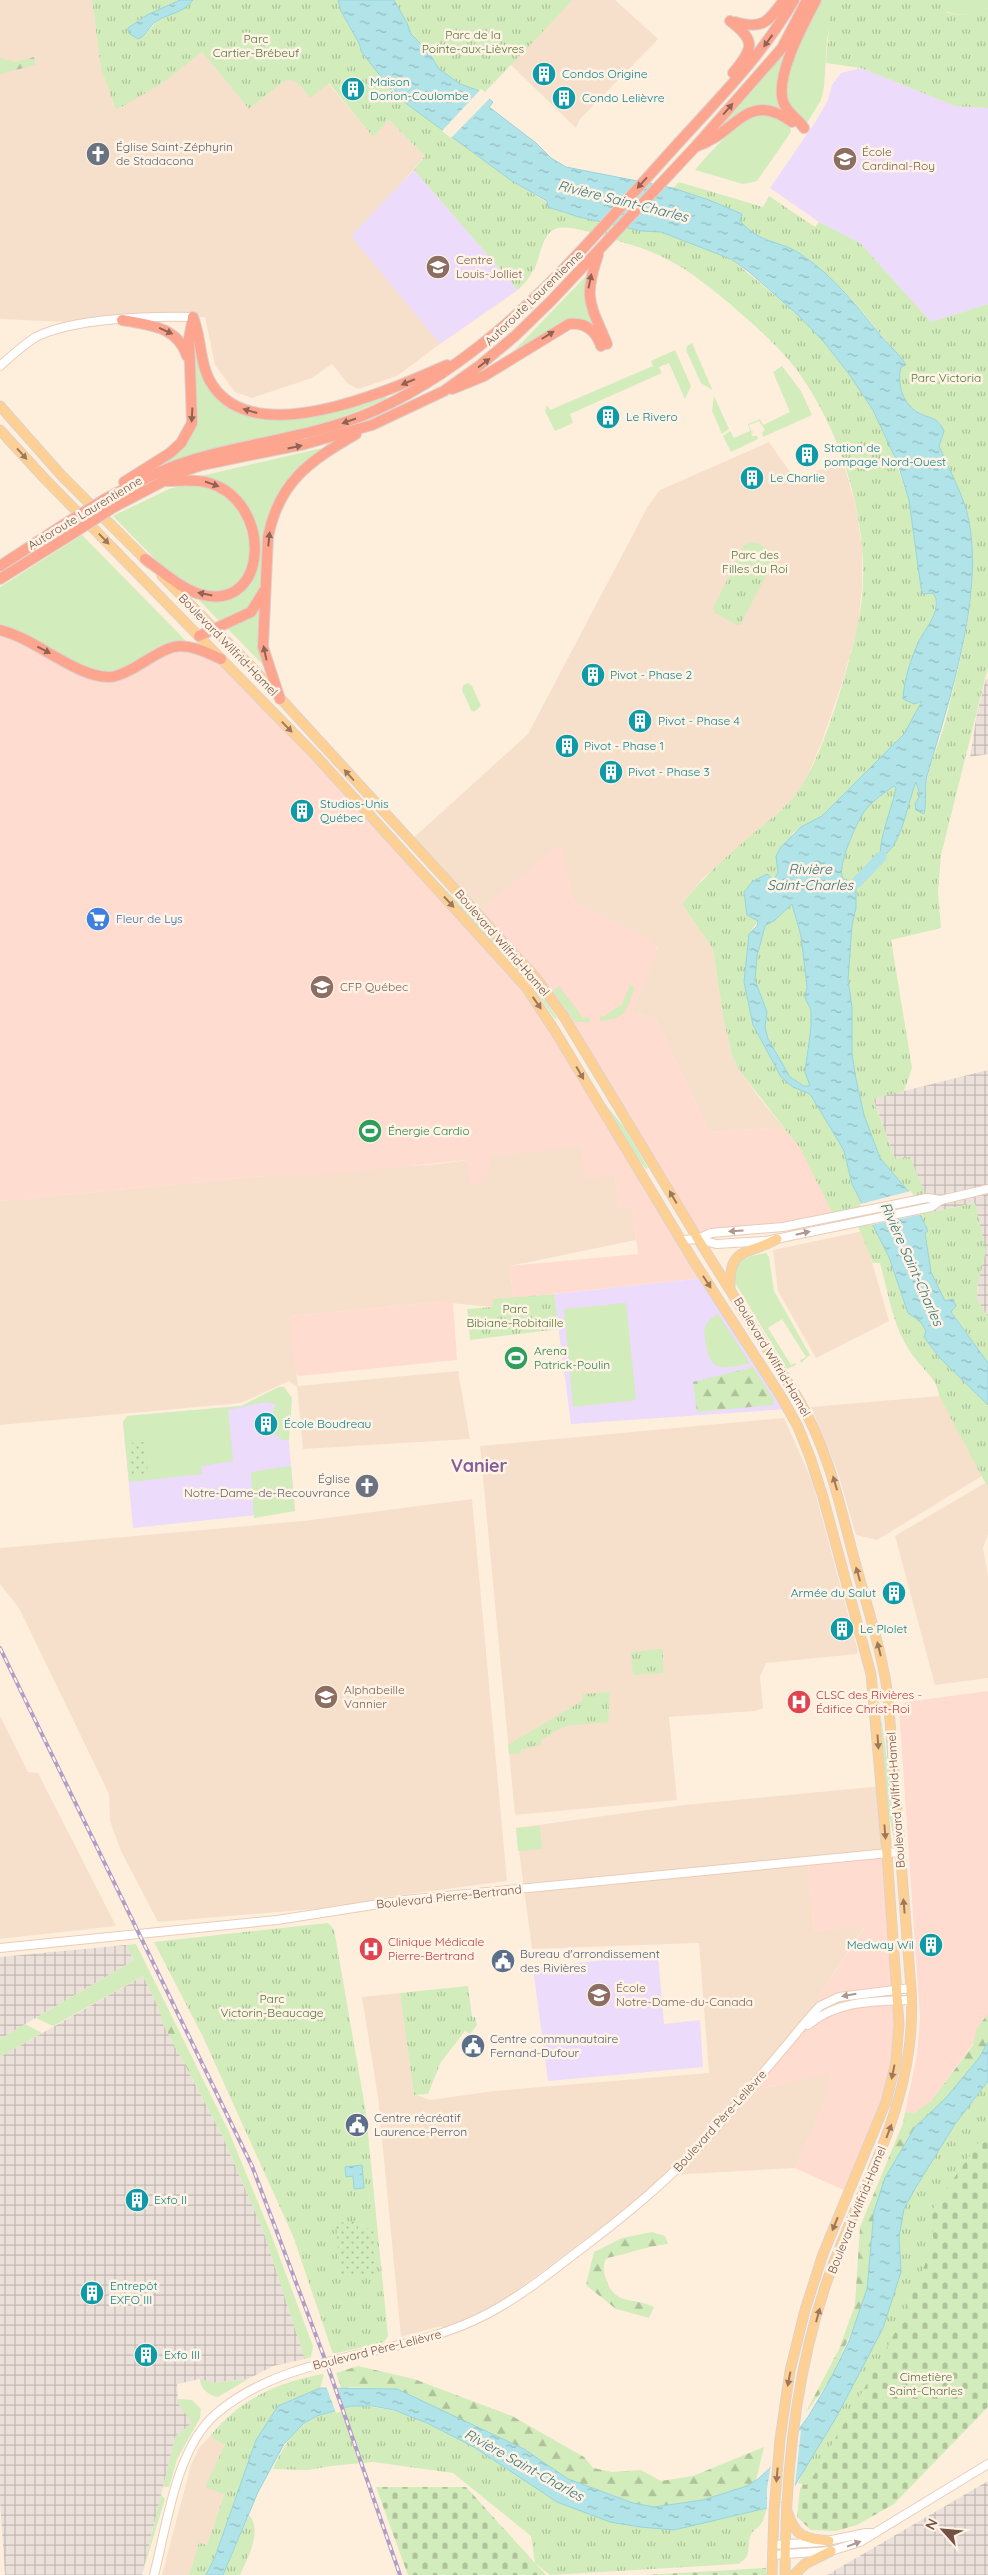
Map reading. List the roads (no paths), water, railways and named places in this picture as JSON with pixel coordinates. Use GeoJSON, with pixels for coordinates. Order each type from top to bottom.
{"type":"FeatureCollection","features":[{"type":"Feature","properties":{"kind":"highway"},"geometry":{"type":"LineString","coordinates":[[678,143],[690,122],[746,58],[750,48],[747,34],[730,21],[756,27],[771,18],[784,0]]}},
{"type":"Feature","properties":{"kind":"highway","name":"Autoroute Laurentienne"},"geometry":{"type":"LineString","coordinates":[[0,566],[105,499],[158,472],[201,457],[311,432],[353,420],[401,398],[469,357],[510,323],[586,245],[753,60],[794,0]]}},
{"type":"Feature","properties":{"kind":"highway","name":"Autoroute Laurentienne"},"geometry":{"type":"LineString","coordinates":[[0,580],[114,507],[164,481],[202,465],[320,441],[372,425],[444,391],[515,336],[600,250],[688,155],[782,48],[807,0]]}},
{"type":"Feature","properties":{"kind":"highway"},"geometry":{"type":"LineString","coordinates":[[696,146],[713,141],[744,115],[761,109],[780,113],[804,128],[784,104],[781,94],[798,37],[816,0]]}},
{"type":"Feature","properties":{"kind":"highway"},"geometry":{"type":"LineString","coordinates":[[444,391],[468,384],[484,376],[569,324],[588,327],[604,345],[589,294],[590,279],[600,250]]}},
{"type":"Feature","properties":{"kind":"highway"},"geometry":{"type":"LineString","coordinates":[[193,317],[198,331],[206,372],[213,385],[231,403],[259,413],[295,413],[361,399],[469,357]]}},
{"type":"Feature","properties":{"kind":"highway"},"geometry":{"type":"LineString","coordinates":[[105,499],[110,491],[170,453],[188,434],[193,414],[189,338],[193,317]]}},
{"type":"Feature","properties":{"kind":"highway"},"geometry":{"type":"LineString","coordinates":[[122,320],[168,331],[183,344],[191,366]]}},
{"type":"Feature","properties":{"kind":"highway"},"geometry":{"type":"LineString","coordinates":[[280,699],[263,647],[271,523],[278,505],[288,488],[312,461],[372,425]]}},
{"type":"Feature","properties":{"kind":"highway"},"geometry":{"type":"LineString","coordinates":[[145,559],[188,588],[211,596],[222,595],[241,585],[254,566],[255,541],[253,530],[245,510],[234,497],[220,487],[201,481],[164,481]]}},
{"type":"Feature","properties":{"kind":"highway"},"geometry":{"type":"LineString","coordinates":[[199,636],[250,612],[266,588]]}},
{"type":"Feature","properties":{"kind":"highway"},"geometry":{"type":"LineString","coordinates":[[0,630],[19,637],[90,673],[108,677],[126,672],[164,649],[181,644],[196,647],[221,659]]}},
{"type":"Feature","properties":{"kind":"main road"},"geometry":{"type":"LineString","coordinates":[[0,366],[36,337],[64,326],[122,320],[193,317]]}},
{"type":"Feature","properties":{"kind":"main road","name":"Boulevard Wilfrid-Hamel"},"geometry":{"type":"LineString","coordinates":[[0,406],[62,476],[213,628],[280,699],[536,978],[564,1017],[698,1239],[804,1408],[822,1448],[834,1482],[886,1682],[912,2000],[910,2053],[902,2093],[889,2133],[847,2228],[825,2290],[801,2381],[785,2503],[785,2575]]}},
{"type":"Feature","properties":{"kind":"main road","name":"Boulevard Wilfrid-Hamel"},"geometry":{"type":"LineString","coordinates":[[0,430],[45,479],[316,756],[526,987],[556,1031],[682,1240],[788,1409],[805,1444],[820,1485],[871,1674],[898,1990],[898,2039],[891,2084],[880,2120],[833,2226],[812,2286],[790,2371],[780,2439],[774,2511],[772,2575]]}},
{"type":"Feature","properties":{"kind":"main road"},"geometry":{"type":"LineString","coordinates":[[698,1239],[711,1233],[783,1227],[927,1198],[941,1200],[988,1189]]}},
{"type":"Feature","properties":{"kind":"main road"},"geometry":{"type":"LineString","coordinates":[[682,1240],[698,1239],[716,1244],[777,1239],[932,1207],[941,1200]]}},
{"type":"Feature","properties":{"kind":"main road"},"geometry":{"type":"LineString","coordinates":[[730,1288],[730,1270],[736,1258],[748,1250],[764,1247],[777,1239]]}},
{"type":"Feature","properties":{"kind":"main road","name":"Boulevard Pierre-Bertrand"},"geometry":{"type":"LineString","coordinates":[[0,1948],[277,1920],[415,1899],[900,1852]]}},
{"type":"Feature","properties":{"kind":"main road","name":"Boulevard Père-Lelièvre"},"geometry":{"type":"LineString","coordinates":[[154,2575],[182,2467],[196,2440],[215,2414],[243,2394],[278,2376],[423,2341],[480,2318],[524,2292],[590,2242],[667,2179],[716,2128],[812,2014],[828,2001],[858,1994],[911,1988]]}},
{"type":"Feature","properties":{"kind":"main road","name":"Boulevard Père-Lelièvre"},"geometry":{"type":"LineString","coordinates":[[793,2038],[816,2018],[836,2008],[863,2002],[912,2000]]}},
{"type":"Feature","properties":{"kind":"main road"},"geometry":{"type":"LineString","coordinates":[[794,2575],[800,2567],[831,2551],[860,2542],[988,2464]]}},
{"type":"Feature","properties":{"kind":"main road"},"geometry":{"type":"LineString","coordinates":[[785,2503],[796,2531],[808,2538],[829,2541]]}},
{"type":"Feature","properties":{"kind":"main road"},"geometry":{"type":"LineString","coordinates":[[772,2555],[785,2550],[866,2533],[875,2533]]}},
{"type":"Feature","properties":{"kind":"main road"},"geometry":{"type":"LineString","coordinates":[[772,2545],[785,2550],[831,2551]]}},
{"type":"Feature","properties":{"kind":"water"},"geometry":{"type":"Polygon","coordinates":[[[180,0],[193,0],[180,11],[155,22],[138,39],[130,34],[131,31],[128,31],[128,28],[147,15],[180,0]]]}},
{"type":"Feature","properties":{"kind":"water","name":"Rivière Saint-Charles"},"geometry":{"type":"Polygon","coordinates":[[[338,0],[394,0],[411,34],[428,51],[439,69],[460,84],[477,90],[493,102],[489,107],[536,143],[551,158],[566,167],[673,188],[709,200],[742,214],[740,221],[756,234],[802,255],[835,283],[900,357],[906,365],[901,367],[900,373],[900,385],[904,398],[917,412],[936,420],[944,431],[939,446],[966,509],[972,539],[972,573],[963,643],[927,776],[924,814],[916,810],[915,804],[920,795],[916,782],[899,835],[888,852],[881,857],[881,843],[896,788],[894,786],[880,796],[863,813],[854,831],[843,862],[842,876],[848,881],[856,883],[856,908],[852,925],[848,980],[852,1007],[852,1054],[864,1115],[880,1158],[909,1192],[928,1231],[925,1233],[931,1272],[945,1301],[953,1299],[956,1306],[951,1312],[988,1363],[988,1405],[939,1357],[924,1337],[926,1331],[920,1321],[908,1313],[889,1257],[852,1184],[844,1151],[810,1094],[793,1087],[781,1077],[753,1025],[744,982],[749,934],[757,926],[758,921],[747,915],[744,892],[752,882],[767,874],[774,880],[778,872],[776,856],[781,847],[801,827],[822,816],[904,734],[922,701],[914,704],[903,699],[906,677],[913,655],[934,616],[936,598],[933,593],[923,594],[909,500],[898,464],[873,410],[849,374],[824,342],[798,315],[748,271],[731,259],[661,232],[642,231],[579,217],[548,207],[547,201],[512,181],[396,96],[361,51],[359,43],[341,11],[338,0]],[[792,904],[775,920],[765,926],[757,956],[755,980],[767,1012],[765,1027],[768,1039],[790,1077],[804,1086],[810,1086],[805,1072],[811,1027],[811,1010],[805,998],[807,987],[801,936],[792,904]]]}},
{"type":"Feature","properties":{"kind":"water","name":"Rivière Saint-Charles"},"geometry":{"type":"Polygon","coordinates":[[[988,2042],[988,2081],[955,2124],[904,2209],[899,2237],[901,2272],[883,2328],[837,2416],[786,2500],[767,2508],[674,2530],[610,2522],[557,2502],[474,2447],[427,2423],[394,2410],[373,2406],[351,2406],[317,2416],[303,2424],[284,2444],[258,2492],[223,2575],[206,2575],[215,2557],[256,2440],[278,2406],[320,2388],[397,2389],[524,2449],[568,2479],[633,2503],[654,2507],[703,2500],[747,2486],[758,2479],[770,2468],[808,2417],[830,2380],[849,2341],[867,2289],[874,2211],[885,2178],[915,2127],[945,2099],[979,2058],[988,2042]]]}},
{"type":"Feature","properties":{"kind":"water"},"geometry":{"type":"Polygon","coordinates":[[[362,2165],[364,2188],[354,2189],[353,2176],[346,2177],[345,2167],[362,2165]]]}},
{"type":"Feature","properties":{"kind":"waterway"},"geometry":{"type":"LineString","coordinates":[[856,883],[881,857]]}},
{"type":"Feature","properties":{"kind":"railway"},"geometry":{"type":"LineString","coordinates":[[0,1648],[252,2166],[329,2370],[400,2575]]}},
{"type":"Feature","properties":{"kind":"place","name":"Condos Origine"},"geometry":{"type":"Point","coordinates":[544,74]}},
{"type":"Feature","properties":{"kind":"place","name":"Maison Dorion-Coulombe"},"geometry":{"type":"Point","coordinates":[353,89]}},
{"type":"Feature","properties":{"kind":"place","name":"Condo Lelièvre"},"geometry":{"type":"Point","coordinates":[564,98]}},
{"type":"Feature","properties":{"kind":"place","name":"Église Saint-Zéphyrin de Stadacona"},"geometry":{"type":"Point","coordinates":[98,154]}},
{"type":"Feature","properties":{"kind":"place","name":"École Cardinal-Roy"},"geometry":{"type":"Point","coordinates":[845,159]}},
{"type":"Feature","properties":{"kind":"place","name":"Centre Louis-Jolliet"},"geometry":{"type":"Point","coordinates":[438,267]}},
{"type":"Feature","properties":{"kind":"place","name":"Le Rivero"},"geometry":{"type":"Point","coordinates":[608,417]}},
{"type":"Feature","properties":{"kind":"place","name":"Station de pompage Nord-Ouest"},"geometry":{"type":"Point","coordinates":[807,455]}},
{"type":"Feature","properties":{"kind":"place","name":"Le Charlie"},"geometry":{"type":"Point","coordinates":[752,478]}},
{"type":"Feature","properties":{"kind":"place","name":"Pivot - Phase 2"},"geometry":{"type":"Point","coordinates":[593,675]}},
{"type":"Feature","properties":{"kind":"place","name":"Pivot - Phase 4"},"geometry":{"type":"Point","coordinates":[640,721]}},
{"type":"Feature","properties":{"kind":"place","name":"Pivot - Phase 1"},"geometry":{"type":"Point","coordinates":[567,746]}},
{"type":"Feature","properties":{"kind":"place","name":"Pivot - Phase 3"},"geometry":{"type":"Point","coordinates":[611,772]}},
{"type":"Feature","properties":{"kind":"place","name":"Studios-Unis Québec"},"geometry":{"type":"Point","coordinates":[302,811]}},
{"type":"Feature","properties":{"kind":"place","name":"Fleur de Lys"},"geometry":{"type":"Point","coordinates":[98,919]}},
{"type":"Feature","properties":{"kind":"place","name":"CFP Québec"},"geometry":{"type":"Point","coordinates":[322,987]}},
{"type":"Feature","properties":{"kind":"place","name":"Énergie Cardio"},"geometry":{"type":"Point","coordinates":[370,1131]}},
{"type":"Feature","properties":{"kind":"place","name":"Arena Patrick-Poulin"},"geometry":{"type":"Point","coordinates":[516,1358]}},
{"type":"Feature","properties":{"kind":"place","name":"École Boudreau"},"geometry":{"type":"Point","coordinates":[266,1424]}},
{"type":"Feature","properties":{"kind":"place","name":"Église Notre-Dame-de-Recouvrance"},"geometry":{"type":"Point","coordinates":[367,1486]}},
{"type":"Feature","properties":{"kind":"place","name":"Armée du Salut"},"geometry":{"type":"Point","coordinates":[894,1593]}},
{"type":"Feature","properties":{"kind":"place","name":"Le PIolet"},"geometry":{"type":"Point","coordinates":[842,1629]}},
{"type":"Feature","properties":{"kind":"place","name":"Alphabeille Vannier"},"geometry":{"type":"Point","coordinates":[326,1697]}},
{"type":"Feature","properties":{"kind":"place","name":"CLSC des Rivières - Édifice Christ-Roi"},"geometry":{"type":"Point","coordinates":[799,1702]}},
{"type":"Feature","properties":{"kind":"place","name":"Medway Wil"},"geometry":{"type":"Point","coordinates":[931,1945]}},
{"type":"Feature","properties":{"kind":"place","name":"Clinique Médicale Pierre-Bertrand"},"geometry":{"type":"Point","coordinates":[371,1949]}},
{"type":"Feature","properties":{"kind":"place","name":"Bureau d'arrondissement des Rivières"},"geometry":{"type":"Point","coordinates":[503,1961]}},
{"type":"Feature","properties":{"kind":"place","name":"École Notre-Dame-du-Canada"},"geometry":{"type":"Point","coordinates":[599,1995]}},
{"type":"Feature","properties":{"kind":"place","name":"Centre communautaire Fernand-Dufour"},"geometry":{"type":"Point","coordinates":[473,2046]}},
{"type":"Feature","properties":{"kind":"place","name":"Centre récréatif Laurence-Perron"},"geometry":{"type":"Point","coordinates":[357,2125]}},
{"type":"Feature","properties":{"kind":"place","name":"Exfo II"},"geometry":{"type":"Point","coordinates":[137,2200]}},
{"type":"Feature","properties":{"kind":"place","name":"Entrepôt EXFO III"},"geometry":{"type":"Point","coordinates":[92,2293]}},
{"type":"Feature","properties":{"kind":"place","name":"Exfo III"},"geometry":{"type":"Point","coordinates":[146,2355]}},
{"type":"Feature","properties":{"kind":"district","name":"Vanier"},"geometry":{"type":"Point","coordinates":[479,1466]}},
{"type":"Feature","properties":{"kind":"park label","name":"Parc de la Pointe-aux-Lièvres"},"geometry":{"type":"Point","coordinates":[473,42]}},
{"type":"Feature","properties":{"kind":"park label","name":"Parc Cartier-Brébeuf"},"geometry":{"type":"Point","coordinates":[256,46]}},
{"type":"Feature","properties":{"kind":"park label","name":"Parc Victoria"},"geometry":{"type":"Point","coordinates":[946,378]}},
{"type":"Feature","properties":{"kind":"park label","name":"Parc des Filles du Roi"},"geometry":{"type":"Point","coordinates":[755,562]}},
{"type":"Feature","properties":{"kind":"park label","name":"Parc Bibiane-Robitaille"},"geometry":{"type":"Point","coordinates":[515,1316]}},
{"type":"Feature","properties":{"kind":"park label","name":"Parc Victorin-Beaucage"},"geometry":{"type":"Point","coordinates":[272,2006]}},
{"type":"Feature","properties":{"kind":"park label","name":"Cimetière Saint-Charles"},"geometry":{"type":"Point","coordinates":[926,2384]}}]}
